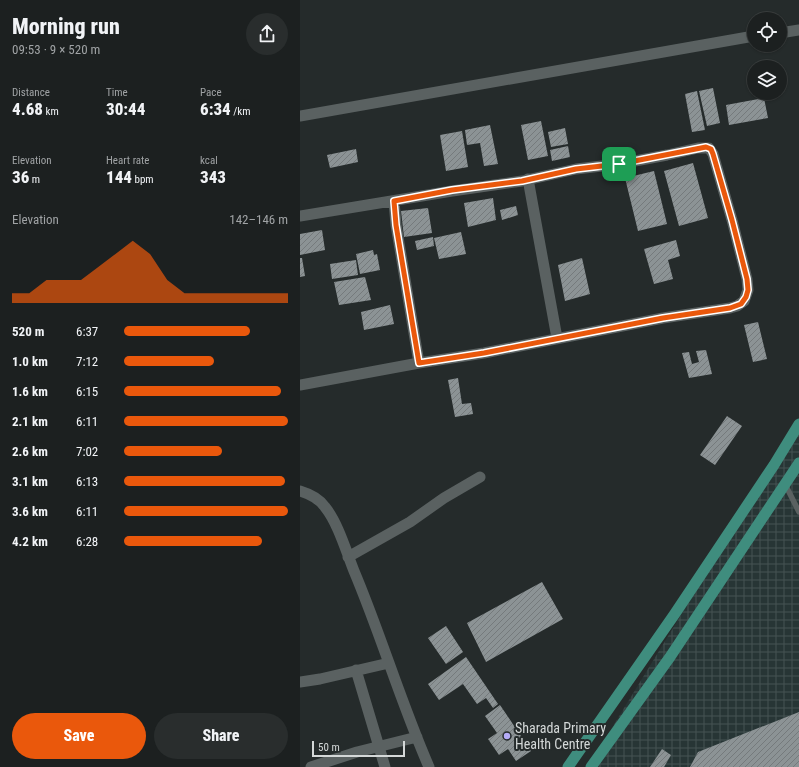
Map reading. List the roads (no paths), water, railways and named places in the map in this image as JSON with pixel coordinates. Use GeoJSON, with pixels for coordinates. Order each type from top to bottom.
{"type":"FeatureCollection","features":[{"type":"Feature","properties":{"kind":"main road"},"geometry":{"type":"LineString","coordinates":[[568,767],[674,615],[799,424]]}},
{"type":"Feature","properties":{"kind":"main road"},"geometry":{"type":"LineString","coordinates":[[591,767],[670,657],[799,463]]}},
{"type":"Feature","properties":{"kind":"street"},"geometry":{"type":"LineString","coordinates":[[787,31],[799,30]]}},
{"type":"Feature","properties":{"kind":"street"},"geometry":{"type":"LineString","coordinates":[[300,116],[747,37]]}},
{"type":"Feature","properties":{"kind":"street"},"geometry":{"type":"LineString","coordinates":[[300,216],[528,179],[576,169],[619,164],[698,148],[709,148],[713,154],[724,190],[747,279],[748,290],[744,301],[737,306],[663,318],[614,329],[557,338],[484,353],[419,363],[300,385]]}},
{"type":"Feature","properties":{"kind":"street"},"geometry":{"type":"LineString","coordinates":[[528,179],[557,338]]}},
{"type":"Feature","properties":{"kind":"street"},"geometry":{"type":"LineString","coordinates":[[394,201],[396,225],[419,363]]}},
{"type":"Feature","properties":{"kind":"street"},"geometry":{"type":"LineString","coordinates":[[348,557],[410,522],[444,498],[480,477]]}},
{"type":"Feature","properties":{"kind":"street"},"geometry":{"type":"LineString","coordinates":[[300,491],[319,499],[332,517],[369,606],[417,737],[430,767]]}},
{"type":"Feature","properties":{"kind":"street"},"geometry":{"type":"LineString","coordinates":[[300,682],[389,663]]}},
{"type":"Feature","properties":{"kind":"street"},"geometry":{"type":"LineString","coordinates":[[356,670],[385,767]]}},
{"type":"Feature","properties":{"kind":"street"},"geometry":{"type":"LineString","coordinates":[[311,767],[357,752],[417,737]]}},
{"type":"Feature","properties":{"kind":"lane"},"geometry":{"type":"LineString","coordinates":[[785,484],[799,512]]}},
{"type":"Feature","properties":{"kind":"place","name":"Sharada Primary Health Centre"},"geometry":{"type":"Point","coordinates":[507,736]}}]}
